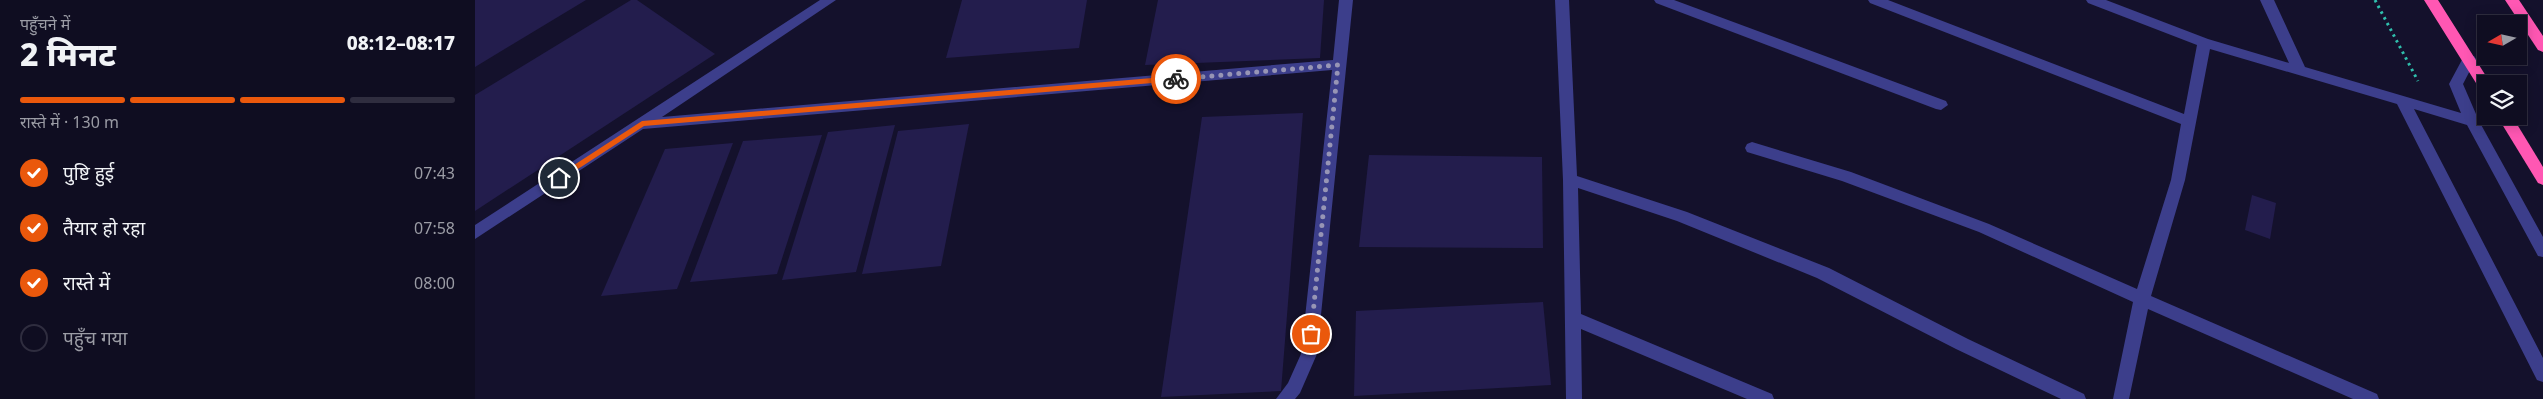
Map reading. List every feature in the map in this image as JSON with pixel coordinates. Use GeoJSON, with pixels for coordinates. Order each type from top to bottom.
{"type":"FeatureCollection","features":[{"type":"Feature","properties":{"kind":"highway"},"geometry":{"type":"LineString","coordinates":[[2431,0],[2478,75]]}},
{"type":"Feature","properties":{"kind":"highway"},"geometry":{"type":"LineString","coordinates":[[2512,0],[2543,47]]}},
{"type":"Feature","properties":{"kind":"highway"},"geometry":{"type":"LineString","coordinates":[[2510,125],[2543,179]]}},
{"type":"Feature","properties":{"kind":"street"},"geometry":{"type":"LineString","coordinates":[[475,233],[829,0]]}},
{"type":"Feature","properties":{"kind":"street"},"geometry":{"type":"LineString","coordinates":[[1284,399],[1294,388],[1309,354],[1346,0]]}},
{"type":"Feature","properties":{"kind":"street"},"geometry":{"type":"LineString","coordinates":[[1563,0],[1570,180],[1574,399]]}},
{"type":"Feature","properties":{"kind":"street"},"geometry":{"type":"LineString","coordinates":[[1661,0],[1941,105]]}},
{"type":"Feature","properties":{"kind":"street"},"geometry":{"type":"LineString","coordinates":[[1875,0],[2190,122]]}},
{"type":"Feature","properties":{"kind":"street"},"geometry":{"type":"LineString","coordinates":[[2093,0],[2204,43],[2299,69],[2472,121]]}},
{"type":"Feature","properties":{"kind":"street"},"geometry":{"type":"LineString","coordinates":[[2267,0],[2299,69]]}},
{"type":"Feature","properties":{"kind":"street"},"geometry":{"type":"LineString","coordinates":[[2121,399],[2142,299],[2178,180],[2204,43]]}},
{"type":"Feature","properties":{"kind":"street"},"geometry":{"type":"LineString","coordinates":[[2469,59],[2456,84],[2472,121],[2543,251]]}},
{"type":"Feature","properties":{"kind":"street"},"geometry":{"type":"LineString","coordinates":[[642,124],[1338,65]]}},
{"type":"Feature","properties":{"kind":"street"},"geometry":{"type":"LineString","coordinates":[[2402,100],[2543,375]]}},
{"type":"Feature","properties":{"kind":"street"},"geometry":{"type":"LineString","coordinates":[[1752,148],[1846,176],[1984,228],[2371,399]]}},
{"type":"Feature","properties":{"kind":"street"},"geometry":{"type":"LineString","coordinates":[[1570,180],[1682,216],[1823,273],[1962,344],[2078,399]]}},
{"type":"Feature","properties":{"kind":"street"},"geometry":{"type":"LineString","coordinates":[[1573,318],[1766,399]]}},
{"type":"Feature","properties":{"kind":"building"},"geometry":{"type":"Polygon","coordinates":[[[475,0],[586,0],[475,67],[475,0]]]}},
{"type":"Feature","properties":{"kind":"building"},"geometry":{"type":"Polygon","coordinates":[[[631,0],[637,0],[715,54],[475,211],[475,95],[631,0]]]}},
{"type":"Feature","properties":{"kind":"building"},"geometry":{"type":"Polygon","coordinates":[[[962,0],[1087,0],[1079,48],[946,58],[962,0]]]}},
{"type":"Feature","properties":{"kind":"building"},"geometry":{"type":"Polygon","coordinates":[[[1158,0],[1324,0],[1320,58],[1145,65],[1158,0]]]}},
{"type":"Feature","properties":{"kind":"building"},"geometry":{"type":"Polygon","coordinates":[[[1303,113],[1281,391],[1161,397],[1202,117],[1303,113]]]}},
{"type":"Feature","properties":{"kind":"building"},"geometry":{"type":"Polygon","coordinates":[[[969,124],[941,266],[862,274],[898,131],[969,124]]]}},
{"type":"Feature","properties":{"kind":"building"},"geometry":{"type":"Polygon","coordinates":[[[895,125],[856,272],[782,280],[828,132],[895,125]]]}},
{"type":"Feature","properties":{"kind":"building"},"geometry":{"type":"Polygon","coordinates":[[[822,135],[777,274],[690,282],[743,141],[822,135]]]}},
{"type":"Feature","properties":{"kind":"building"},"geometry":{"type":"Polygon","coordinates":[[[733,143],[677,289],[601,296],[665,149],[733,143]]]}},
{"type":"Feature","properties":{"kind":"building"},"geometry":{"type":"Polygon","coordinates":[[[1369,155],[1542,157],[1543,248],[1359,247],[1369,155]]]}},
{"type":"Feature","properties":{"kind":"building"},"geometry":{"type":"Polygon","coordinates":[[[2252,195],[2276,203],[2270,239],[2245,230],[2252,195]]]}},
{"type":"Feature","properties":{"kind":"building"},"geometry":{"type":"Polygon","coordinates":[[[1543,302],[1551,385],[1354,396],[1356,311],[1543,302]]]}},
{"type":"Feature","properties":{"kind":"way so far"},"geometry":{"type":"LineString","coordinates":[[1176,79],[1338,65],[1311,334]]}},
{"type":"Feature","properties":{"kind":"route"},"geometry":{"type":"LineString","coordinates":[[559,178],[642,124],[1176,79]]}}]}
